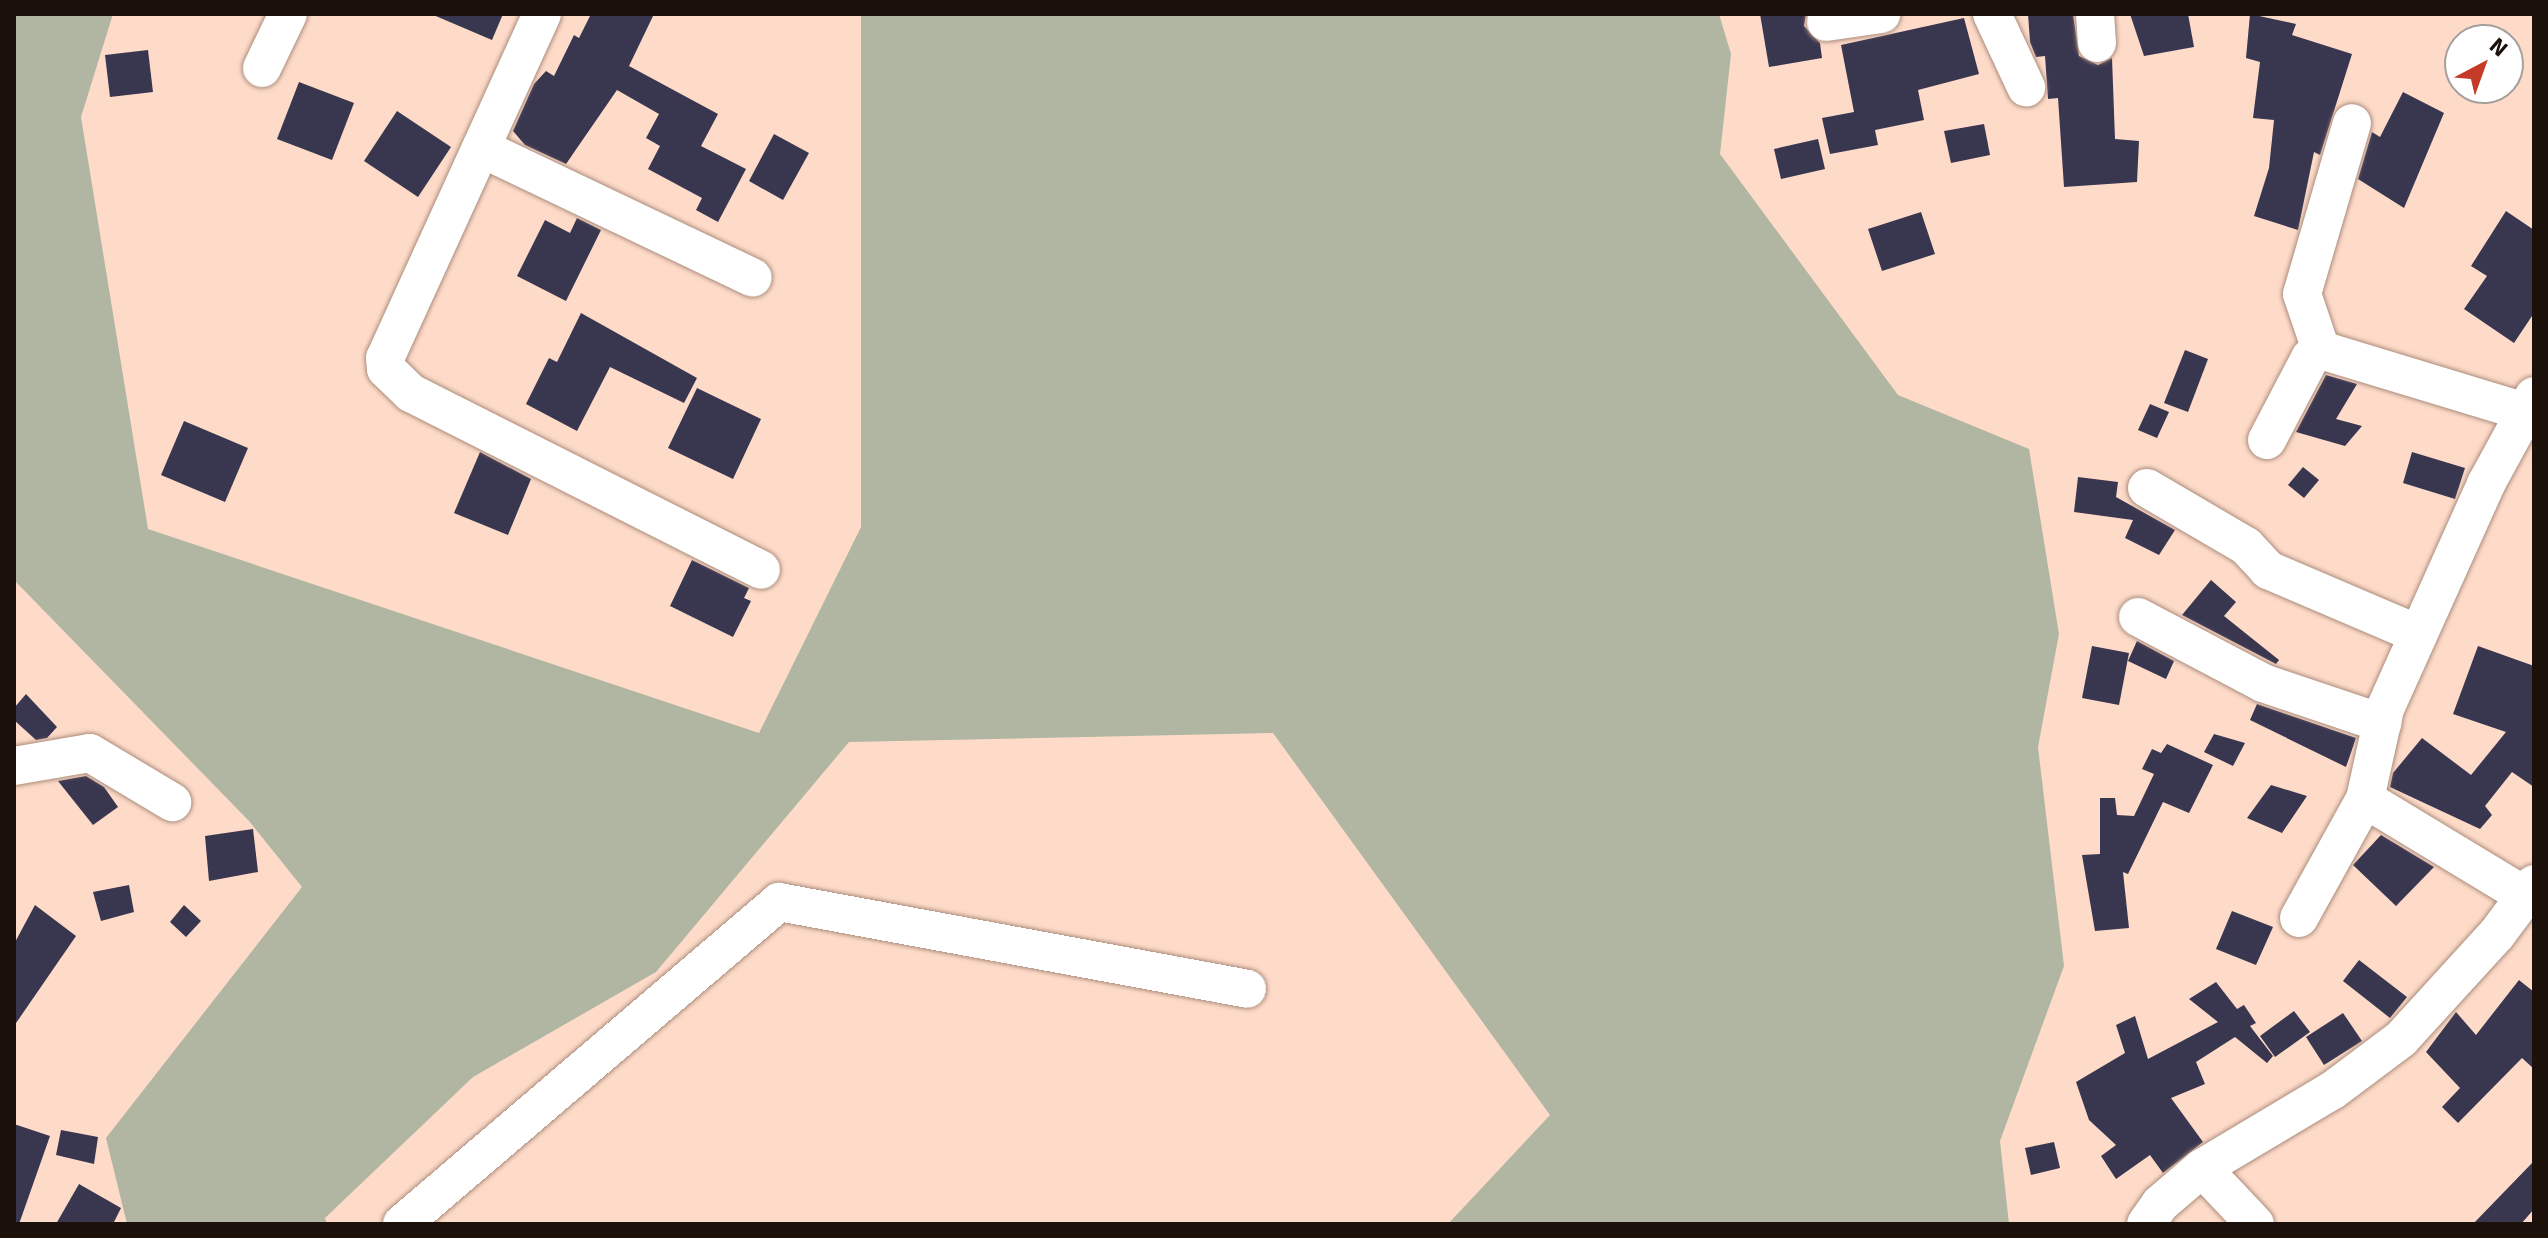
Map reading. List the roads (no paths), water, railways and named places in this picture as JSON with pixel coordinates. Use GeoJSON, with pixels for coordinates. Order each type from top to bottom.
{"type":"FeatureCollection","features":[{"type":"Feature","properties":{"kind":"street"},"geometry":{"type":"LineString","coordinates":[[262,68],[288,14]]}},
{"type":"Feature","properties":{"kind":"street"},"geometry":{"type":"LineString","coordinates":[[542,14],[385,358],[394,382],[761,570]]}},
{"type":"Feature","properties":{"kind":"street"},"geometry":{"type":"LineString","coordinates":[[1826,22],[1881,14]]}},
{"type":"Feature","properties":{"kind":"street"},"geometry":{"type":"LineString","coordinates":[[1992,14],[2026,87]]}},
{"type":"Feature","properties":{"kind":"street"},"geometry":{"type":"LineString","coordinates":[[2321,350],[2302,294],[2352,123]]}},
{"type":"Feature","properties":{"kind":"street"},"geometry":{"type":"LineString","coordinates":[[481,148],[753,278]]}},
{"type":"Feature","properties":{"kind":"street"},"geometry":{"type":"LineString","coordinates":[[2299,918],[2365,799],[2382,723],[2418,634],[2486,484],[2530,404],[2321,350]]}},
{"type":"Feature","properties":{"kind":"street"},"geometry":{"type":"LineString","coordinates":[[2267,440],[2310,358],[2321,350]]}},
{"type":"Feature","properties":{"kind":"street"},"geometry":{"type":"LineString","coordinates":[[2147,488],[2246,546],[2268,570],[2418,634]]}},
{"type":"Feature","properties":{"kind":"street"},"geometry":{"type":"LineString","coordinates":[[2138,617],[2263,683],[2382,723]]}},
{"type":"Feature","properties":{"kind":"street"},"geometry":{"type":"LineString","coordinates":[[14,766],[90,753],[172,802]]}},
{"type":"Feature","properties":{"kind":"street"},"geometry":{"type":"LineString","coordinates":[[2146,1224],[2160,1204],[2202,1168],[2333,1090],[2401,1039],[2530,890],[2365,799]]}},
{"type":"Feature","properties":{"kind":"street"},"geometry":{"type":"LineString","coordinates":[[402,1224],[779,902],[1247,989]]}},
{"type":"Feature","properties":{"kind":"street"},"geometry":{"type":"LineString","coordinates":[[2202,1168],[2255,1224]]}}]}
